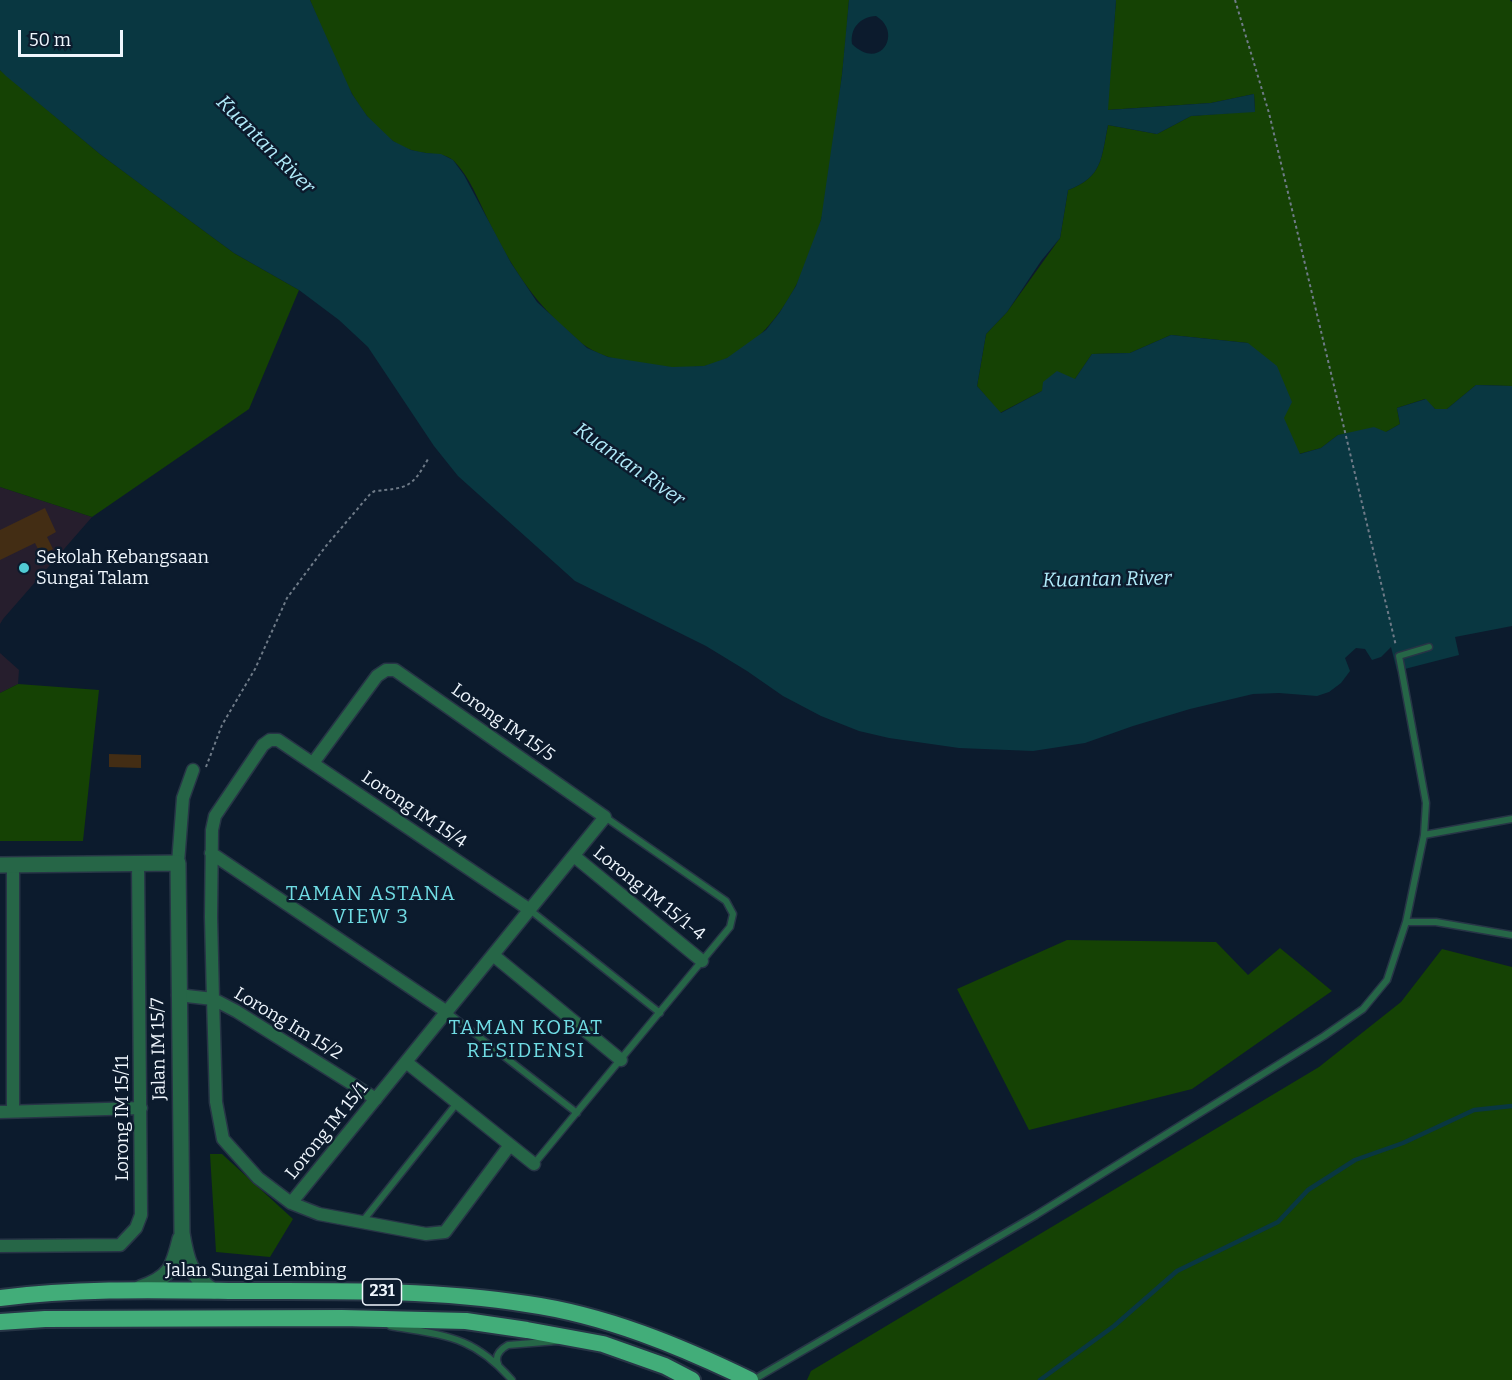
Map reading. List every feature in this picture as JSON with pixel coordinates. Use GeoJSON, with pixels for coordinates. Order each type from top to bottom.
{"type":"FeatureCollection","features":[{"type":"Feature","properties":{"kind":"main road","name":"Jalan Sungai Lembing"},"geometry":{"type":"LineString","coordinates":[[0,1298],[135,1290],[351,1291],[425,1294],[527,1304],[592,1317],[714,1362],[752,1380]]}},
{"type":"Feature","properties":{"kind":"main road","name":"231"},"geometry":{"type":"LineString","coordinates":[[0,1322],[57,1319],[342,1318],[466,1321],[603,1344],[665,1366],[692,1380]]}},
{"type":"Feature","properties":{"kind":"street","name":"Lorong IM 15/5"},"geometry":{"type":"LineString","coordinates":[[313,763],[377,675],[386,670],[399,672],[605,817]]}},
{"type":"Feature","properties":{"kind":"street","name":"Lorong IM 15/1"},"geometry":{"type":"LineString","coordinates":[[278,740],[270,740],[263,745],[215,816],[211,853],[213,999],[216,1102],[223,1139],[258,1178],[291,1203],[605,817]]}},
{"type":"Feature","properties":{"kind":"street","name":"Lorong IM 15/4"},"geometry":{"type":"LineString","coordinates":[[278,740],[530,910]]}},
{"type":"Feature","properties":{"kind":"street","name":"Jalan IM 15/7"},"geometry":{"type":"LineString","coordinates":[[182,1233],[178,863],[183,798],[193,770]]}},
{"type":"Feature","properties":{"kind":"street"},"geometry":{"type":"LineString","coordinates":[[211,853],[447,1012]]}},
{"type":"Feature","properties":{"kind":"street","name":"Lorong IM 15/1-4"},"geometry":{"type":"LineString","coordinates":[[574,856],[702,961]]}},
{"type":"Feature","properties":{"kind":"street"},"geometry":{"type":"LineString","coordinates":[[14,1112],[7,865],[178,863]]}},
{"type":"Feature","properties":{"kind":"street","name":"Lorong IM 15/11"},"geometry":{"type":"LineString","coordinates":[[0,1246],[120,1245],[136,1228],[141,1215],[138,864]]}},
{"type":"Feature","properties":{"kind":"street"},"geometry":{"type":"LineString","coordinates":[[493,955],[621,1060]]}},
{"type":"Feature","properties":{"kind":"street"},"geometry":{"type":"LineString","coordinates":[[178,995],[213,999]]}},
{"type":"Feature","properties":{"kind":"street","name":"Lorong Im 15/2"},"geometry":{"type":"LineString","coordinates":[[213,999],[375,1099]]}},
{"type":"Feature","properties":{"kind":"street"},"geometry":{"type":"LineString","coordinates":[[406,1062],[534,1164]]}},
{"type":"Feature","properties":{"kind":"street"},"geometry":{"type":"LineString","coordinates":[[0,1112],[141,1108]]}},
{"type":"Feature","properties":{"kind":"street"},"geometry":{"type":"LineString","coordinates":[[291,1203],[319,1214],[361,1222],[426,1234],[445,1232],[510,1146]]}},
{"type":"Feature","properties":{"kind":"street"},"geometry":{"type":"LineString","coordinates":[[135,1290],[157,1283],[167,1274],[174,1262],[182,1233]]}},
{"type":"Feature","properties":{"kind":"street"},"geometry":{"type":"LineString","coordinates":[[182,1233],[190,1267],[203,1285],[214,1291]]}},
{"type":"Feature","properties":{"kind":"lane"},"geometry":{"type":"LineString","coordinates":[[752,1380],[937,1275],[1324,1036],[1363,1009],[1388,980],[1406,922],[1424,835],[1426,803],[1399,656],[1429,647]]}},
{"type":"Feature","properties":{"kind":"lane"},"geometry":{"type":"LineString","coordinates":[[534,1164],[730,927],[733,914],[726,901],[605,817]]}},
{"type":"Feature","properties":{"kind":"lane"},"geometry":{"type":"LineString","coordinates":[[1424,835],[1512,819]]}},
{"type":"Feature","properties":{"kind":"lane"},"geometry":{"type":"LineString","coordinates":[[530,910],[660,1013]]}},
{"type":"Feature","properties":{"kind":"lane"},"geometry":{"type":"LineString","coordinates":[[1406,922],[1436,922],[1512,935]]}},
{"type":"Feature","properties":{"kind":"lane"},"geometry":{"type":"LineString","coordinates":[[447,1012],[577,1113]]}},
{"type":"Feature","properties":{"kind":"lane"},"geometry":{"type":"LineString","coordinates":[[361,1222],[457,1103]]}},
{"type":"Feature","properties":{"kind":"lane"},"geometry":{"type":"LineString","coordinates":[[342,1318],[454,1337],[470,1344],[498,1364],[512,1380]]}},
{"type":"Feature","properties":{"kind":"lane"},"geometry":{"type":"LineString","coordinates":[[498,1364],[496,1360],[498,1354],[508,1345],[568,1338]]}},
{"type":"Feature","properties":{"kind":"path"},"geometry":{"type":"LineString","coordinates":[[1235,0],[1269,113],[1397,647]]}},
{"type":"Feature","properties":{"kind":"path"},"geometry":{"type":"LineString","coordinates":[[193,770],[203,770],[207,766],[222,725],[255,669],[287,598],[326,546],[372,493],[405,487],[412,483],[417,479],[428,459]]}},
{"type":"Feature","properties":{"kind":"shaded area","name":"Sekolah Kebangsaan Sungai Talam"},"geometry":{"type":"Polygon","coordinates":[[[0,487],[92,517],[0,624],[0,487]]]}},
{"type":"Feature","properties":{"kind":"shaded area"},"geometry":{"type":"Polygon","coordinates":[[[0,653],[19,670],[18,684],[0,693],[0,653]]]}},
{"type":"Feature","properties":{"kind":"green space"},"geometry":{"type":"Polygon","coordinates":[[[310,0],[849,0],[830,175],[824,209],[806,265],[782,309],[766,329],[748,345],[728,358],[705,366],[669,367],[632,363],[607,357],[584,345],[543,307],[523,281],[460,167],[444,155],[417,152],[400,146],[378,129],[365,113],[343,77],[310,0]]]}},
{"type":"Feature","properties":{"kind":"green space"},"geometry":{"type":"Polygon","coordinates":[[[1116,0],[1510,0],[1512,2],[1512,386],[1476,385],[1447,409],[1435,409],[1425,399],[1397,408],[1400,424],[1386,432],[1338,435],[1321,448],[1299,454],[1248,343],[1171,335],[1130,353],[1092,354],[1075,379],[1042,391],[1000,413],[977,386],[986,334],[1007,312],[1060,238],[1068,190],[1088,179],[1094,172],[1101,157],[1108,125],[1157,134],[1191,116],[1255,111],[1254,94],[1211,103],[1107,110],[1116,0]]]}},
{"type":"Feature","properties":{"kind":"green space"},"geometry":{"type":"Polygon","coordinates":[[[0,70],[100,154],[234,253],[299,290],[249,409],[92,517],[0,487],[0,70]]]}},
{"type":"Feature","properties":{"kind":"green space"},"geometry":{"type":"Polygon","coordinates":[[[18,684],[99,690],[83,841],[0,841],[0,693],[18,684]]]}},
{"type":"Feature","properties":{"kind":"green space"},"geometry":{"type":"Polygon","coordinates":[[[1067,940],[1216,942],[1248,975],[1280,948],[1332,991],[1192,1089],[1029,1130],[957,989],[1067,940]]]}},
{"type":"Feature","properties":{"kind":"green space"},"geometry":{"type":"Polygon","coordinates":[[[1442,949],[1512,967],[1512,1380],[807,1380],[811,1371],[1319,1067],[1401,1002],[1442,949]]]}},
{"type":"Feature","properties":{"kind":"green space"},"geometry":{"type":"Polygon","coordinates":[[[210,1154],[222,1154],[293,1219],[270,1257],[216,1252],[210,1154]]]}},
{"type":"Feature","properties":{"kind":"water","name":"Kuantan River"},"geometry":{"type":"Polygon","coordinates":[[[0,0],[310,0],[352,94],[367,116],[393,141],[411,150],[441,154],[453,160],[464,175],[511,263],[537,302],[587,348],[608,357],[672,367],[704,366],[727,358],[766,330],[796,286],[821,220],[842,75],[849,0],[1116,0],[1108,110],[1211,103],[1254,94],[1255,112],[1191,116],[1157,134],[1108,125],[1101,157],[1094,172],[1088,179],[1068,190],[1060,238],[1041,261],[1007,312],[986,334],[977,386],[1001,413],[1042,391],[1043,382],[1057,371],[1075,379],[1092,354],[1130,353],[1171,335],[1248,343],[1277,366],[1292,402],[1284,418],[1300,454],[1321,448],[1338,435],[1374,427],[1386,432],[1400,424],[1397,408],[1426,399],[1435,409],[1447,409],[1476,385],[1512,386],[1512,626],[1455,637],[1459,655],[1397,671],[1391,647],[1381,657],[1372,660],[1365,649],[1356,648],[1345,658],[1350,671],[1341,683],[1329,692],[1317,696],[1279,693],[1253,694],[1190,709],[1085,743],[1033,751],[959,748],[889,738],[859,731],[821,716],[783,696],[706,646],[575,581],[458,476],[434,446],[368,347],[339,320],[299,290],[234,253],[143,186],[100,154],[0,70],[0,0]],[[876,16],[861,21],[854,28],[852,44],[872,54],[879,52],[885,47],[888,39],[888,31],[884,23],[876,16]]]}},
{"type":"Feature","properties":{"kind":"building"},"geometry":{"type":"Polygon","coordinates":[[[45,508],[56,532],[47,537],[53,549],[41,555],[35,543],[0,560],[0,530],[45,508]]]}},
{"type":"Feature","properties":{"kind":"building"},"geometry":{"type":"Polygon","coordinates":[[[109,754],[141,755],[141,768],[109,767],[109,754]]]}},
{"type":"Feature","properties":{"kind":"waterway"},"geometry":{"type":"LineString","coordinates":[[1040,1380],[1114,1326],[1177,1271],[1278,1222],[1308,1190],[1355,1160],[1403,1143],[1474,1110],[1512,1106]]}},
{"type":"Feature","properties":{"kind":"place","name":"Sekolah Kebangsaan Sungai Talam"},"geometry":{"type":"Point","coordinates":[24,568]}},
{"type":"Feature","properties":{"kind":"district","name":"TAMAN ASTANA VIEW 3"},"geometry":{"type":"Point","coordinates":[371,906]}},
{"type":"Feature","properties":{"kind":"district","name":"TAMAN KOBAT RESIDENSI"},"geometry":{"type":"Point","coordinates":[526,1040]}}]}
